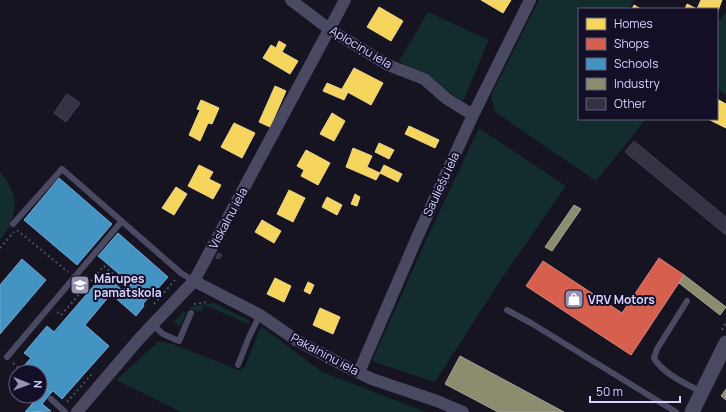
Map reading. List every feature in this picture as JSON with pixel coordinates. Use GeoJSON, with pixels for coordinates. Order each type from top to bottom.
{"type":"FeatureCollection","features":[{"type":"Feature","properties":{"kind":"street","name":"Aplociņu iela"},"geometry":{"type":"LineString","coordinates":[[291,0],[329,29],[388,65],[424,79],[447,99],[473,115]]}},
{"type":"Feature","properties":{"kind":"street","name":"Viskalnu iela"},"geometry":{"type":"LineString","coordinates":[[77,412],[153,324],[194,281],[345,0]]}},
{"type":"Feature","properties":{"kind":"street","name":"Sauliešu iela"},"geometry":{"type":"LineString","coordinates":[[359,372],[419,233],[473,115],[530,0]]}},
{"type":"Feature","properties":{"kind":"street","name":"Pakalniņu iela"},"geometry":{"type":"LineString","coordinates":[[194,281],[260,316],[296,340],[343,365],[372,379],[437,401],[463,412]]}},
{"type":"Feature","properties":{"kind":"street"},"geometry":{"type":"LineString","coordinates":[[692,412],[726,344]]}},
{"type":"Feature","properties":{"kind":"lane"},"geometry":{"type":"LineString","coordinates":[[13,224],[62,169],[181,273],[194,281]]}},
{"type":"Feature","properties":{"kind":"lane"},"geometry":{"type":"LineString","coordinates":[[7,357],[122,221]]}},
{"type":"Feature","properties":{"kind":"lane"},"geometry":{"type":"LineString","coordinates":[[687,301],[657,348],[654,358],[657,364],[672,375],[702,392]]}},
{"type":"Feature","properties":{"kind":"lane"},"geometry":{"type":"LineString","coordinates":[[507,310],[531,323],[676,412]]}},
{"type":"Feature","properties":{"kind":"lane"},"geometry":{"type":"LineString","coordinates":[[153,324],[164,334],[179,341],[191,313]]}},
{"type":"Feature","properties":{"kind":"lane"},"geometry":{"type":"LineString","coordinates":[[238,365],[249,337],[260,316]]}},
{"type":"Feature","properties":{"kind":"lane"},"geometry":{"type":"LineString","coordinates":[[51,399],[65,412]]}},
{"type":"Feature","properties":{"kind":"path"},"geometry":{"type":"LineString","coordinates":[[0,248],[16,230],[74,278]]}},
{"type":"Feature","properties":{"kind":"path"},"geometry":{"type":"LineString","coordinates":[[55,310],[61,315],[104,266],[128,287]]}},
{"type":"Feature","properties":{"kind":"path"},"geometry":{"type":"LineString","coordinates":[[193,304],[211,302]]}},
{"type":"Feature","properties":{"kind":"path"},"geometry":{"type":"LineString","coordinates":[[7,357],[14,364]]}},
{"type":"Feature","properties":{"kind":"green space"},"geometry":{"type":"Polygon","coordinates":[[[539,0],[634,0],[630,8],[578,8],[578,120],[645,120],[596,181],[495,112],[491,96],[539,0]]]}},
{"type":"Feature","properties":{"kind":"green space"},"geometry":{"type":"Polygon","coordinates":[[[428,12],[489,40],[463,101],[399,61],[428,12]]]}},
{"type":"Feature","properties":{"kind":"green space"},"geometry":{"type":"Polygon","coordinates":[[[726,12],[726,95],[718,89],[718,23],[726,12]]]}},
{"type":"Feature","properties":{"kind":"green space"},"geometry":{"type":"Polygon","coordinates":[[[479,128],[566,186],[502,278],[435,382],[372,361],[427,238],[479,128]]]}},
{"type":"Feature","properties":{"kind":"green space"},"geometry":{"type":"Polygon","coordinates":[[[0,172],[7,180],[11,189],[15,206],[11,223],[0,240],[0,172]]]}},
{"type":"Feature","properties":{"kind":"green space"},"geometry":{"type":"Polygon","coordinates":[[[214,303],[250,321],[249,324],[204,305],[201,312],[188,308],[214,303]]]}},
{"type":"Feature","properties":{"kind":"green space"},"geometry":{"type":"Polygon","coordinates":[[[183,311],[186,313],[181,325],[173,324],[183,311]]]}},
{"type":"Feature","properties":{"kind":"green space"},"geometry":{"type":"Polygon","coordinates":[[[262,327],[322,372],[426,412],[181,412],[116,380],[159,341],[172,344],[239,370],[245,367],[260,328],[262,327]]]}},
{"type":"Feature","properties":{"kind":"building: Homes"},"geometry":{"type":"Polygon","coordinates":[[[481,0],[511,0],[503,13],[481,0]]]}},
{"type":"Feature","properties":{"kind":"building: Homes"},"geometry":{"type":"Polygon","coordinates":[[[701,0],[722,0],[718,10],[718,8],[697,8],[701,0]]]}},
{"type":"Feature","properties":{"kind":"building: Homes"},"geometry":{"type":"Polygon","coordinates":[[[687,4],[695,8],[685,8],[687,4]]]}},
{"type":"Feature","properties":{"kind":"building: Homes"},"geometry":{"type":"Polygon","coordinates":[[[634,5],[639,8],[632,8],[634,5]]]}},
{"type":"Feature","properties":{"kind":"building: Homes"},"geometry":{"type":"Polygon","coordinates":[[[379,7],[403,21],[391,41],[367,27],[379,7]]]}},
{"type":"Feature","properties":{"kind":"building: Homes"},"geometry":{"type":"Polygon","coordinates":[[[279,41],[286,45],[282,52],[298,61],[290,74],[263,58],[271,45],[276,48],[279,41]]]}},
{"type":"Feature","properties":{"kind":"building: Homes"},"geometry":{"type":"Polygon","coordinates":[[[354,68],[383,83],[371,105],[342,89],[354,68]]]}},
{"type":"Feature","properties":{"kind":"building: Homes"},"geometry":{"type":"Polygon","coordinates":[[[327,83],[348,92],[344,100],[323,91],[327,83]]]}},
{"type":"Feature","properties":{"kind":"building: Homes"},"geometry":{"type":"Polygon","coordinates":[[[275,86],[286,91],[270,127],[259,122],[275,86]]]}},
{"type":"Feature","properties":{"kind":"building: Homes"},"geometry":{"type":"Polygon","coordinates":[[[201,100],[219,108],[212,124],[208,123],[200,141],[189,135],[200,110],[197,109],[201,100]]]}},
{"type":"Feature","properties":{"kind":"building: Homes"},"geometry":{"type":"Polygon","coordinates":[[[718,100],[726,104],[726,128],[710,120],[718,120],[718,100]]]}},
{"type":"Feature","properties":{"kind":"building: Homes"},"geometry":{"type":"Polygon","coordinates":[[[332,113],[345,121],[334,141],[320,134],[332,113]]]}},
{"type":"Feature","properties":{"kind":"building: Homes"},"geometry":{"type":"Polygon","coordinates":[[[234,123],[255,133],[242,158],[221,147],[234,123]]]}},
{"type":"Feature","properties":{"kind":"building: Homes"},"geometry":{"type":"Polygon","coordinates":[[[409,126],[439,140],[435,148],[405,134],[409,126]]]}},
{"type":"Feature","properties":{"kind":"building: Homes"},"geometry":{"type":"Polygon","coordinates":[[[379,143],[394,150],[389,159],[375,152],[379,143]]]}},
{"type":"Feature","properties":{"kind":"building: Homes"},"geometry":{"type":"Polygon","coordinates":[[[353,148],[372,156],[367,167],[380,173],[376,180],[346,167],[353,148]]]}},
{"type":"Feature","properties":{"kind":"building: Homes"},"geometry":{"type":"Polygon","coordinates":[[[306,150],[330,163],[318,185],[301,176],[304,170],[297,166],[306,150]]]}},
{"type":"Feature","properties":{"kind":"building: Homes"},"geometry":{"type":"Polygon","coordinates":[[[199,165],[213,172],[209,179],[221,185],[213,199],[188,186],[199,165]]]}},
{"type":"Feature","properties":{"kind":"building: Homes"},"geometry":{"type":"Polygon","coordinates":[[[384,165],[402,174],[398,182],[380,173],[384,165]]]}},
{"type":"Feature","properties":{"kind":"building: Homes"},"geometry":{"type":"Polygon","coordinates":[[[176,187],[187,194],[174,215],[162,208],[176,187]]]}},
{"type":"Feature","properties":{"kind":"building: Homes"},"geometry":{"type":"Polygon","coordinates":[[[289,190],[305,198],[293,222],[277,214],[289,190]]]}},
{"type":"Feature","properties":{"kind":"building: Homes"},"geometry":{"type":"Polygon","coordinates":[[[355,194],[360,197],[357,206],[351,204],[355,194]]]}},
{"type":"Feature","properties":{"kind":"building: Homes"},"geometry":{"type":"Polygon","coordinates":[[[327,197],[342,205],[337,215],[322,207],[327,197]]]}},
{"type":"Feature","properties":{"kind":"building: Homes"},"geometry":{"type":"Polygon","coordinates":[[[262,220],[281,231],[274,243],[255,232],[262,220]]]}},
{"type":"Feature","properties":{"kind":"building: Homes"},"geometry":{"type":"Polygon","coordinates":[[[275,278],[291,286],[284,302],[267,294],[275,278]]]}},
{"type":"Feature","properties":{"kind":"building: Homes"},"geometry":{"type":"Polygon","coordinates":[[[308,282],[314,285],[310,294],[304,291],[308,282]]]}},
{"type":"Feature","properties":{"kind":"building: Homes"},"geometry":{"type":"Polygon","coordinates":[[[320,308],[340,317],[333,334],[313,325],[320,308]]]}},
{"type":"Feature","properties":{"kind":"building: Shops","name":"VRV Motors"},"geometry":{"type":"Polygon","coordinates":[[[659,258],[684,275],[631,355],[526,286],[543,261],[622,313],[659,258]]]}},
{"type":"Feature","properties":{"kind":"building: Schools"},"geometry":{"type":"Polygon","coordinates":[[[59,178],[112,224],[77,265],[24,220],[59,178]]]}},
{"type":"Feature","properties":{"kind":"building: Schools"},"geometry":{"type":"Polygon","coordinates":[[[118,233],[168,277],[143,304],[144,306],[136,316],[111,294],[85,325],[109,346],[62,399],[53,391],[51,393],[48,390],[48,364],[26,364],[31,358],[24,353],[47,326],[54,332],[104,274],[122,290],[124,288],[126,290],[131,284],[98,256],[118,233]]]}},
{"type":"Feature","properties":{"kind":"building: Schools"},"geometry":{"type":"Polygon","coordinates":[[[22,259],[46,280],[0,334],[0,285],[22,259]]]}},
{"type":"Feature","properties":{"kind":"building: Schools"},"geometry":{"type":"Polygon","coordinates":[[[48,390],[51,393],[48,397],[48,390]]]}},
{"type":"Feature","properties":{"kind":"building: Schools"},"geometry":{"type":"Polygon","coordinates":[[[32,404],[42,404],[51,411],[25,412],[32,404]]]}},
{"type":"Feature","properties":{"kind":"building: Industry"},"geometry":{"type":"Polygon","coordinates":[[[574,205],[581,209],[552,251],[545,247],[574,205]]]}},
{"type":"Feature","properties":{"kind":"building: Industry"},"geometry":{"type":"Polygon","coordinates":[[[684,275],[726,307],[720,315],[679,283],[684,275]]]}},
{"type":"Feature","properties":{"kind":"building: Industry"},"geometry":{"type":"Polygon","coordinates":[[[460,356],[564,412],[498,412],[445,384],[460,356]]]}},
{"type":"Feature","properties":{"kind":"building: Industry"},"geometry":{"type":"Polygon","coordinates":[[[726,389],[726,400],[721,396],[726,389]]]}},
{"type":"Feature","properties":{"kind":"building: Other"},"geometry":{"type":"Polygon","coordinates":[[[67,94],[80,103],[66,122],[54,113],[67,94]]]}},
{"type":"Feature","properties":{"kind":"building: Other"},"geometry":{"type":"Polygon","coordinates":[[[634,141],[726,217],[726,235],[625,152],[634,141]]]}},
{"type":"Feature","properties":{"kind":"building: Other"},"geometry":{"type":"Polygon","coordinates":[[[218,253],[222,255],[219,259],[216,258],[218,253]]]}},
{"type":"Feature","properties":{"kind":"place","name":"Mārupes pamatskola"},"geometry":{"type":"Point","coordinates":[80,285]}},
{"type":"Feature","properties":{"kind":"place","name":"VRV Motors"},"geometry":{"type":"Point","coordinates":[574,299]}}]}
